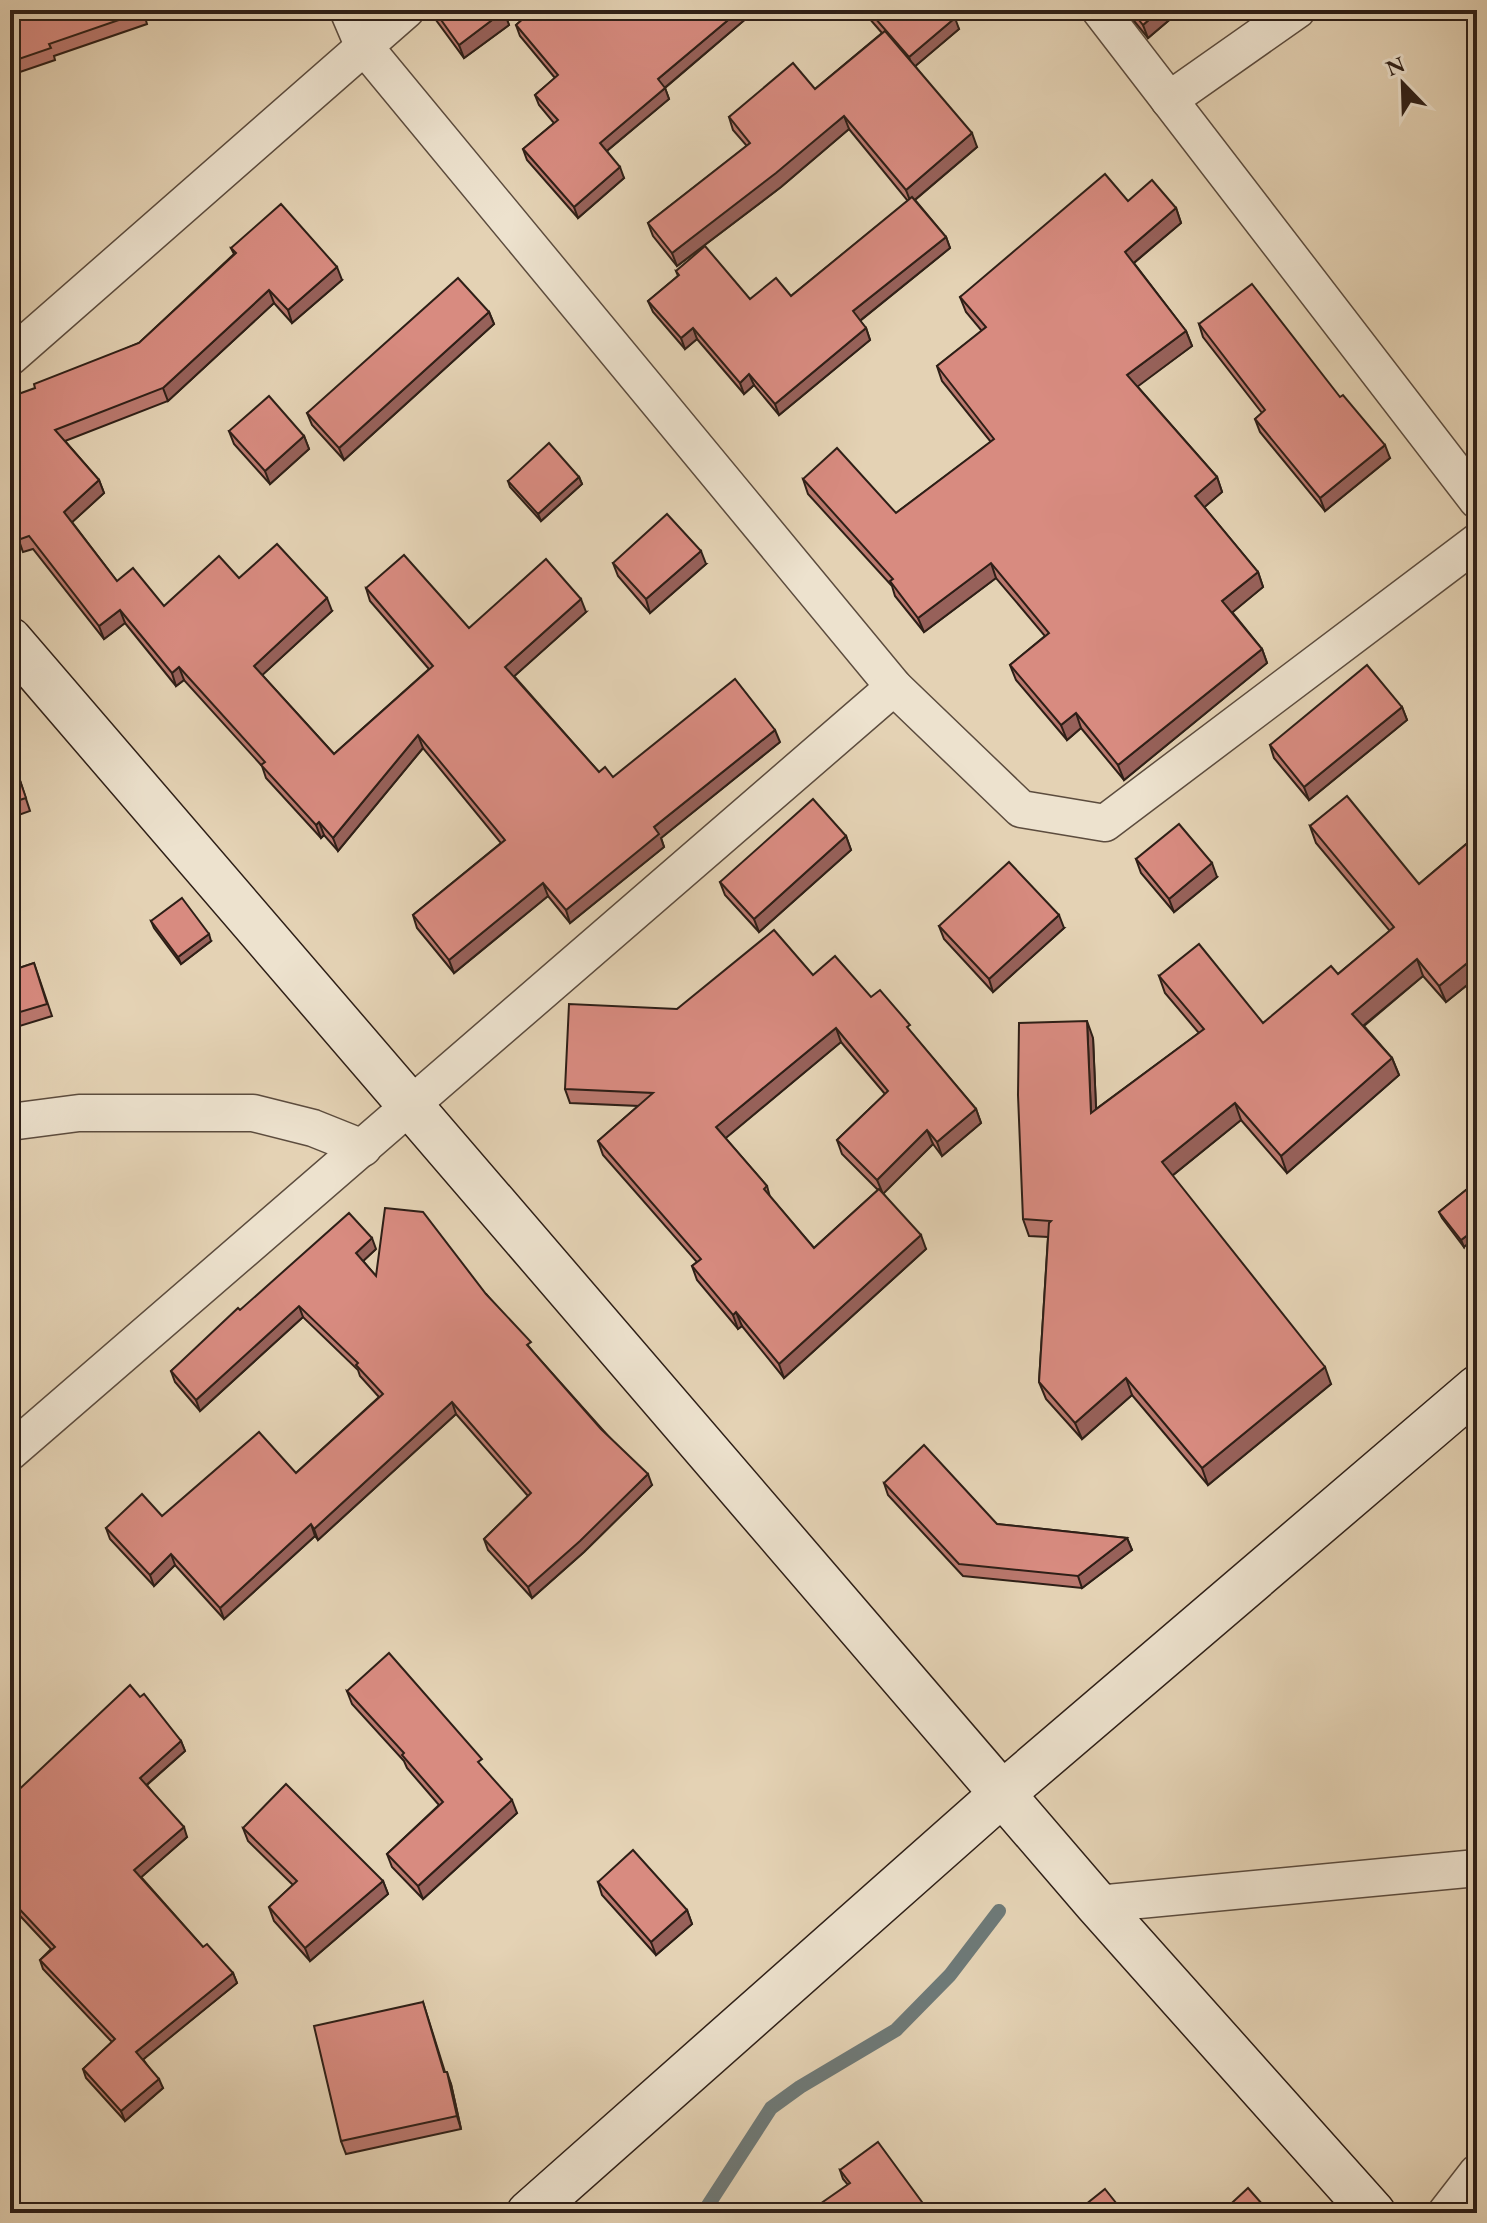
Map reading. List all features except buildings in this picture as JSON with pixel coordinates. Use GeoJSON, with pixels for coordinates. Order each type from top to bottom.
{"type":"FeatureCollection","features":[{"type":"Feature","properties":{"kind":"main road"},"geometry":{"type":"LineString","coordinates":[[10,640],[1097,1904],[1373,2213]]}},
{"type":"Feature","properties":{"kind":"main road"},"geometry":{"type":"LineString","coordinates":[[529,2213],[1002,1794],[1477,1388]]}},
{"type":"Feature","properties":{"kind":"street"},"geometry":{"type":"LineString","coordinates":[[348,10],[363,45],[894,687],[1021,809],[1105,823],[1477,542]]}},
{"type":"Feature","properties":{"kind":"street"},"geometry":{"type":"LineString","coordinates":[[10,357],[406,10]]}},
{"type":"Feature","properties":{"kind":"street"},"geometry":{"type":"LineString","coordinates":[[1100,10],[1477,500]]}},
{"type":"Feature","properties":{"kind":"street"},"geometry":{"type":"LineString","coordinates":[[1169,100],[1297,10]]}},
{"type":"Feature","properties":{"kind":"street"},"geometry":{"type":"LineString","coordinates":[[10,1452],[894,687]]}},
{"type":"Feature","properties":{"kind":"street"},"geometry":{"type":"LineString","coordinates":[[10,1122],[79,1113],[253,1113],[313,1128],[363,1148]]}},
{"type":"Feature","properties":{"kind":"street"},"geometry":{"type":"LineString","coordinates":[[1097,1904],[1477,1868]]}},
{"type":"Feature","properties":{"kind":"street"},"geometry":{"type":"LineString","coordinates":[[1446,2213],[1477,2173]]}},
{"type":"Feature","properties":{"kind":"waterway"},"geometry":{"type":"LineString","coordinates":[[703,2213],[771,2108],[800,2087],[896,2030],[950,1975],[999,1911]]}}]}
